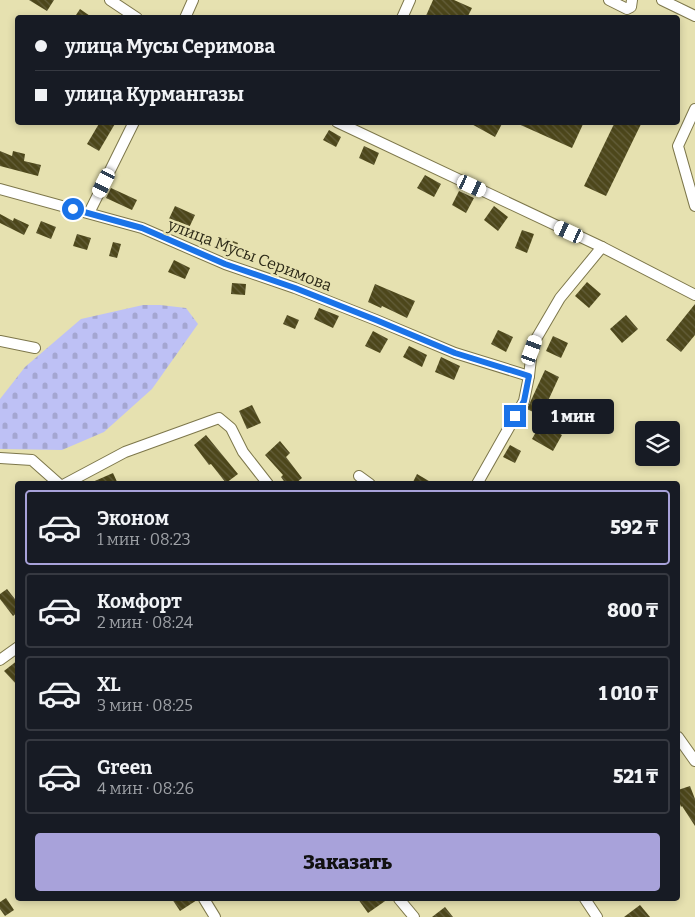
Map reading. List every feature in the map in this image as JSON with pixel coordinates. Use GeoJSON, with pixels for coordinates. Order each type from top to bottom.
{"type":"FeatureCollection","features":[{"type":"Feature","properties":{"kind":"street"},"geometry":{"type":"LineString","coordinates":[[110,0],[132,15]]}},
{"type":"Feature","properties":{"kind":"street"},"geometry":{"type":"LineString","coordinates":[[186,15],[193,0]]}},
{"type":"Feature","properties":{"kind":"street"},"geometry":{"type":"LineString","coordinates":[[403,15],[410,0]]}},
{"type":"Feature","properties":{"kind":"street"},"geometry":{"type":"LineString","coordinates":[[609,0],[627,9],[631,7],[632,0]]}},
{"type":"Feature","properties":{"kind":"street"},"geometry":{"type":"LineString","coordinates":[[662,0],[695,16]]}},
{"type":"Feature","properties":{"kind":"street"},"geometry":{"type":"LineString","coordinates":[[695,109],[678,146],[695,206]]}},
{"type":"Feature","properties":{"kind":"street"},"geometry":{"type":"LineString","coordinates":[[89,213],[133,125]]}},
{"type":"Feature","properties":{"kind":"street"},"geometry":{"type":"LineString","coordinates":[[351,126],[602,247],[695,295]]}},
{"type":"Feature","properties":{"kind":"street","name":"улица Мусы Серимова"},"geometry":{"type":"LineString","coordinates":[[0,188],[142,228],[225,264],[295,288],[455,353],[529,376]]}},
{"type":"Feature","properties":{"kind":"street"},"geometry":{"type":"LineString","coordinates":[[479,481],[524,401],[532,350],[536,339],[560,298],[602,247]]}},
{"type":"Feature","properties":{"kind":"street"},"geometry":{"type":"LineString","coordinates":[[0,341],[35,348]]}},
{"type":"Feature","properties":{"kind":"street"},"geometry":{"type":"LineString","coordinates":[[72,481],[125,452],[219,418],[231,428],[243,452],[266,481]]}},
{"type":"Feature","properties":{"kind":"street"},"geometry":{"type":"LineString","coordinates":[[0,458],[32,460],[56,481]]}},
{"type":"Feature","properties":{"kind":"street"},"geometry":{"type":"LineString","coordinates":[[359,476],[366,481]]}},
{"type":"Feature","properties":{"kind":"street"},"geometry":{"type":"LineString","coordinates":[[0,660],[15,649]]}},
{"type":"Feature","properties":{"kind":"street"},"geometry":{"type":"LineString","coordinates":[[680,740],[695,761]]}},
{"type":"Feature","properties":{"kind":"street"},"geometry":{"type":"LineString","coordinates":[[205,901],[214,917]]}},
{"type":"Feature","properties":{"kind":"street"},"geometry":{"type":"LineString","coordinates":[[401,901],[414,917]]}},
{"type":"Feature","properties":{"kind":"street"},"geometry":{"type":"LineString","coordinates":[[586,901],[597,917]]}},
{"type":"Feature","properties":{"kind":"green space"},"geometry":{"type":"Polygon","coordinates":[[[143,305],[186,308],[198,324],[152,389],[104,432],[62,450],[0,449],[0,399],[25,367],[81,319],[143,305]]]}},
{"type":"Feature","properties":{"kind":"building"},"geometry":{"type":"Polygon","coordinates":[[[29,0],[54,0],[47,11],[29,0]]]}},
{"type":"Feature","properties":{"kind":"building"},"geometry":{"type":"Polygon","coordinates":[[[433,0],[454,0],[472,8],[468,15],[426,15],[433,0]]]}},
{"type":"Feature","properties":{"kind":"building"},"geometry":{"type":"Polygon","coordinates":[[[80,9],[89,15],[76,15],[80,9]]]}},
{"type":"Feature","properties":{"kind":"building"},"geometry":{"type":"Polygon","coordinates":[[[98,125],[114,125],[99,151],[87,144],[98,125]]]}},
{"type":"Feature","properties":{"kind":"building"},"geometry":{"type":"Polygon","coordinates":[[[473,125],[501,125],[495,137],[473,125]]]}},
{"type":"Feature","properties":{"kind":"building"},"geometry":{"type":"Polygon","coordinates":[[[521,125],[583,125],[572,148],[521,125]]]}},
{"type":"Feature","properties":{"kind":"building"},"geometry":{"type":"Polygon","coordinates":[[[614,125],[641,125],[606,196],[584,186],[614,125]]]}},
{"type":"Feature","properties":{"kind":"building"},"geometry":{"type":"Polygon","coordinates":[[[329,130],[341,137],[336,147],[323,140],[329,130]]]}},
{"type":"Feature","properties":{"kind":"building"},"geometry":{"type":"Polygon","coordinates":[[[364,146],[379,153],[374,165],[359,158],[364,146]]]}},
{"type":"Feature","properties":{"kind":"building"},"geometry":{"type":"Polygon","coordinates":[[[0,151],[12,156],[13,151],[25,154],[24,161],[41,165],[38,176],[0,166],[0,151]]]}},
{"type":"Feature","properties":{"kind":"building"},"geometry":{"type":"Polygon","coordinates":[[[425,175],[441,184],[434,197],[417,188],[425,175]]]}},
{"type":"Feature","properties":{"kind":"building"},"geometry":{"type":"Polygon","coordinates":[[[111,188],[137,200],[132,210],[106,198],[111,188]]]}},
{"type":"Feature","properties":{"kind":"building"},"geometry":{"type":"Polygon","coordinates":[[[459,191],[474,198],[466,213],[452,205],[459,191]]]}},
{"type":"Feature","properties":{"kind":"building"},"geometry":{"type":"Polygon","coordinates":[[[175,206],[195,215],[188,230],[168,221],[175,206]]]}},
{"type":"Feature","properties":{"kind":"building"},"geometry":{"type":"Polygon","coordinates":[[[494,206],[508,217],[498,231],[484,220],[494,206]]]}},
{"type":"Feature","properties":{"kind":"building"},"geometry":{"type":"Polygon","coordinates":[[[0,214],[13,221],[14,218],[29,225],[24,235],[0,223],[0,214]]]}},
{"type":"Feature","properties":{"kind":"building"},"geometry":{"type":"Polygon","coordinates":[[[41,221],[56,227],[51,239],[36,233],[41,221]]]}},
{"type":"Feature","properties":{"kind":"building"},"geometry":{"type":"Polygon","coordinates":[[[522,230],[534,234],[527,253],[515,248],[522,230]]]}},
{"type":"Feature","properties":{"kind":"building"},"geometry":{"type":"Polygon","coordinates":[[[77,234],[91,238],[87,250],[73,246],[77,234]]]}},
{"type":"Feature","properties":{"kind":"building"},"geometry":{"type":"Polygon","coordinates":[[[226,238],[238,243],[234,253],[222,248],[226,238]]]}},
{"type":"Feature","properties":{"kind":"building"},"geometry":{"type":"Polygon","coordinates":[[[113,242],[121,244],[117,258],[109,256],[113,242]]]}},
{"type":"Feature","properties":{"kind":"building"},"geometry":{"type":"Polygon","coordinates":[[[174,260],[190,268],[185,279],[168,272],[174,260]]]}},
{"type":"Feature","properties":{"kind":"building"},"geometry":{"type":"Polygon","coordinates":[[[587,282],[601,294],[589,308],[575,296],[587,282]]]}},
{"type":"Feature","properties":{"kind":"building"},"geometry":{"type":"Polygon","coordinates":[[[232,283],[246,284],[245,295],[231,294],[232,283]]]}},
{"type":"Feature","properties":{"kind":"building"},"geometry":{"type":"Polygon","coordinates":[[[375,284],[415,301],[407,318],[382,306],[381,308],[368,302],[375,284]]]}},
{"type":"Feature","properties":{"kind":"building"},"geometry":{"type":"Polygon","coordinates":[[[695,304],[695,335],[681,352],[666,340],[695,304]]]}},
{"type":"Feature","properties":{"kind":"building"},"geometry":{"type":"Polygon","coordinates":[[[319,308],[339,316],[333,328],[314,319],[319,308]]]}},
{"type":"Feature","properties":{"kind":"building"},"geometry":{"type":"Polygon","coordinates":[[[287,315],[299,320],[295,329],[283,324],[287,315]]]}},
{"type":"Feature","properties":{"kind":"building"},"geometry":{"type":"Polygon","coordinates":[[[626,315],[638,329],[622,343],[610,329],[626,315]]]}},
{"type":"Feature","properties":{"kind":"building"},"geometry":{"type":"Polygon","coordinates":[[[498,330],[513,337],[506,352],[491,344],[498,330]]]}},
{"type":"Feature","properties":{"kind":"building"},"geometry":{"type":"Polygon","coordinates":[[[373,331],[388,339],[380,353],[365,346],[373,331]]]}},
{"type":"Feature","properties":{"kind":"building"},"geometry":{"type":"Polygon","coordinates":[[[553,336],[568,343],[561,358],[546,351],[553,336]]]}},
{"type":"Feature","properties":{"kind":"building"},"geometry":{"type":"Polygon","coordinates":[[[409,346],[427,355],[422,367],[403,357],[409,346]]]}},
{"type":"Feature","properties":{"kind":"building"},"geometry":{"type":"Polygon","coordinates":[[[441,357],[460,366],[454,380],[435,372],[441,357]]]}},
{"type":"Feature","properties":{"kind":"building"},"geometry":{"type":"Polygon","coordinates":[[[545,370],[559,377],[541,416],[527,409],[545,370]]]}},
{"type":"Feature","properties":{"kind":"building"},"geometry":{"type":"Polygon","coordinates":[[[252,405],[261,423],[247,429],[239,411],[252,405]]]}},
{"type":"Feature","properties":{"kind":"building"},"geometry":{"type":"Polygon","coordinates":[[[541,423],[562,435],[553,451],[532,439],[541,423]]]}},
{"type":"Feature","properties":{"kind":"building"},"geometry":{"type":"Polygon","coordinates":[[[206,435],[238,474],[229,481],[224,481],[194,445],[206,435]]]}},
{"type":"Feature","properties":{"kind":"building"},"geometry":{"type":"Polygon","coordinates":[[[280,441],[290,453],[286,457],[302,478],[298,481],[284,481],[281,477],[283,475],[265,455],[280,441]]]}},
{"type":"Feature","properties":{"kind":"building"},"geometry":{"type":"Polygon","coordinates":[[[510,445],[521,451],[515,463],[503,457],[510,445]]]}},
{"type":"Feature","properties":{"kind":"building"},"geometry":{"type":"Polygon","coordinates":[[[113,473],[117,481],[95,481],[113,473]]]}},
{"type":"Feature","properties":{"kind":"building"},"geometry":{"type":"Polygon","coordinates":[[[417,474],[429,481],[414,481],[417,474]]]}},
{"type":"Feature","properties":{"kind":"building"},"geometry":{"type":"Polygon","coordinates":[[[7,589],[15,599],[15,614],[13,616],[0,599],[0,594],[7,589]]]}},
{"type":"Feature","properties":{"kind":"building"},"geometry":{"type":"Polygon","coordinates":[[[15,662],[15,683],[4,671],[15,662]]]}},
{"type":"Feature","properties":{"kind":"building"},"geometry":{"type":"Polygon","coordinates":[[[690,786],[695,799],[695,826],[681,807],[680,789],[690,786]]]}},
{"type":"Feature","properties":{"kind":"building"},"geometry":{"type":"Polygon","coordinates":[[[6,898],[14,910],[5,916],[0,909],[0,902],[6,898]]]}},
{"type":"Feature","properties":{"kind":"building"},"geometry":{"type":"Polygon","coordinates":[[[173,901],[195,901],[180,911],[173,901]]]}},
{"type":"Feature","properties":{"kind":"building"},"geometry":{"type":"Polygon","coordinates":[[[359,901],[385,901],[368,913],[359,901]]]}},
{"type":"Feature","properties":{"kind":"building"},"geometry":{"type":"Polygon","coordinates":[[[640,905],[650,917],[624,917],[640,905]]]}},
{"type":"Feature","properties":{"kind":"building"},"geometry":{"type":"Polygon","coordinates":[[[445,907],[453,917],[432,917],[445,907]]]}},
{"type":"Feature","properties":{"kind":"route"},"geometry":{"type":"LineString","coordinates":[[73,209],[142,228],[225,264],[295,288],[455,353],[529,376],[524,401],[515,416]]}}]}
